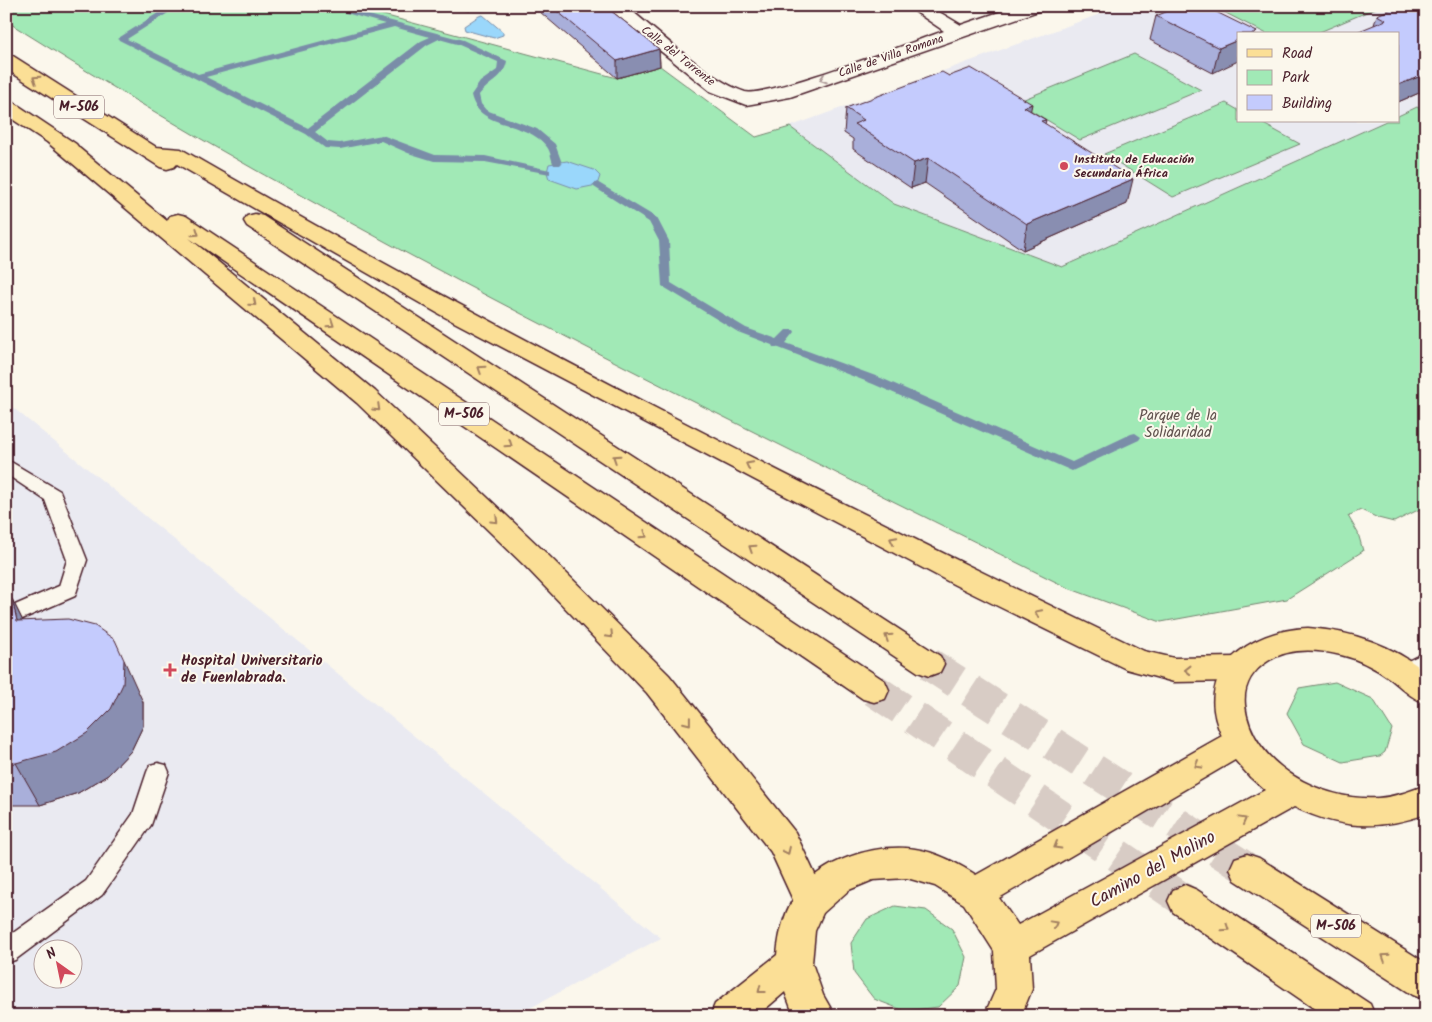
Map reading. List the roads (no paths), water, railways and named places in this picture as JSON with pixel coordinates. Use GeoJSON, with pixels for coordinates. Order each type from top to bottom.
{"type":"FeatureCollection","features":[{"type":"Feature","properties":{"kind":"main road","name":"M-506"},"geometry":{"type":"LineString","coordinates":[[6,60],[151,153],[929,664]]}},
{"type":"Feature","properties":{"kind":"main road","name":"M-506"},"geometry":{"type":"LineString","coordinates":[[6,106],[874,690]]}},
{"type":"Feature","properties":{"kind":"main road"},"geometry":{"type":"LineString","coordinates":[[54,138],[366,397],[536,559],[658,684],[783,842],[811,902]]}},
{"type":"Feature","properties":{"kind":"main road"},"geometry":{"type":"LineString","coordinates":[[151,153],[174,153],[302,228],[447,309],[956,572],[1137,661],[1174,670],[1237,669]]}},
{"type":"Feature","properties":{"kind":"main road"},"geometry":{"type":"LineString","coordinates":[[1420,676],[1372,652],[1331,640],[1293,639],[1260,649],[1237,669],[1229,691],[1229,715],[1240,741],[1262,769],[1293,791],[1330,807],[1368,813],[1404,810],[1426,799]]}},
{"type":"Feature","properties":{"kind":"main road"},"geometry":{"type":"LineString","coordinates":[[976,893],[1240,741]]}},
{"type":"Feature","properties":{"kind":"main road","name":"Camino del Molino"},"geometry":{"type":"LineString","coordinates":[[1012,947],[1293,791]]}},
{"type":"Feature","properties":{"kind":"main road"},"geometry":{"type":"LineString","coordinates":[[817,1016],[808,1005],[794,964],[797,931],[811,902],[837,879],[871,865],[907,863],[944,872],[976,893],[1012,947],[1014,989],[1002,1016]]}},
{"type":"Feature","properties":{"kind":"main road","name":"M-506"},"geometry":{"type":"LineString","coordinates":[[1247,869],[1426,983]]}},
{"type":"Feature","properties":{"kind":"main road"},"geometry":{"type":"LineString","coordinates":[[1185,900],[1357,1016]]}},
{"type":"Feature","properties":{"kind":"main road"},"geometry":{"type":"LineString","coordinates":[[728,1016],[794,964]]}},
{"type":"Feature","properties":{"kind":"street","name":"Calle del Torrente"},"geometry":{"type":"LineString","coordinates":[[614,6],[717,87],[746,99]]}},
{"type":"Feature","properties":{"kind":"street"},"geometry":{"type":"LineString","coordinates":[[916,6],[960,33]]}},
{"type":"Feature","properties":{"kind":"street","name":"Calle de Villa Romana"},"geometry":{"type":"LineString","coordinates":[[746,99],[783,93],[1035,6]]}},
{"type":"Feature","properties":{"kind":"lane"},"geometry":{"type":"LineString","coordinates":[[6,465],[53,496],[77,560],[68,591],[6,618]]}},
{"type":"Feature","properties":{"kind":"lane"},"geometry":{"type":"LineString","coordinates":[[6,952],[94,888],[143,818],[158,772]]}},
{"type":"Feature","properties":{"kind":"water"},"geometry":{"type":"Polygon","coordinates":[[[483,15],[503,32],[503,35],[494,38],[465,30],[464,26],[483,15]]]}},
{"type":"Feature","properties":{"kind":"water"},"geometry":{"type":"Polygon","coordinates":[[[567,161],[594,170],[600,176],[597,185],[577,189],[549,179],[547,172],[549,164],[567,161]]]}},
{"type":"Feature","properties":{"kind":"waterway"},"geometry":{"type":"LineString","coordinates":[[175,6],[121,39],[198,77]]}},
{"type":"Feature","properties":{"kind":"waterway"},"geometry":{"type":"LineString","coordinates":[[325,6],[438,36]]}},
{"type":"Feature","properties":{"kind":"waterway"},"geometry":{"type":"LineString","coordinates":[[198,77],[392,25]]}},
{"type":"Feature","properties":{"kind":"waterway"},"geometry":{"type":"LineString","coordinates":[[309,132],[424,43],[438,36]]}},
{"type":"Feature","properties":{"kind":"waterway"},"geometry":{"type":"LineString","coordinates":[[438,36],[460,42],[503,61],[501,71],[483,84],[475,95],[477,104],[483,112],[534,131],[552,146],[557,163]]}},
{"type":"Feature","properties":{"kind":"waterway"},"geometry":{"type":"LineString","coordinates":[[198,77],[309,132]]}},
{"type":"Feature","properties":{"kind":"waterway"},"geometry":{"type":"LineString","coordinates":[[309,132],[325,145],[340,146],[382,138],[411,151],[434,158],[485,159],[547,172]]}},
{"type":"Feature","properties":{"kind":"waterway"},"geometry":{"type":"LineString","coordinates":[[597,185],[653,220],[664,241],[666,284],[742,330],[778,344]]}},
{"type":"Feature","properties":{"kind":"waterway"},"geometry":{"type":"LineString","coordinates":[[778,344],[790,332]]}},
{"type":"Feature","properties":{"kind":"waterway"},"geometry":{"type":"LineString","coordinates":[[778,344],[877,381],[1072,467],[1135,437]]}},
{"type":"Feature","properties":{"kind":"tunnel"},"geometry":{"type":"LineString","coordinates":[[929,664],[1247,869]]}},
{"type":"Feature","properties":{"kind":"tunnel"},"geometry":{"type":"LineString","coordinates":[[874,690],[1185,901]]}},
{"type":"Feature","properties":{"kind":"place","name":"Instituto de Educación Secundaria África"},"geometry":{"type":"Point","coordinates":[1064,166]}},
{"type":"Feature","properties":{"kind":"place","name":"Hospital Universitario de Fuenlabrada."},"geometry":{"type":"Point","coordinates":[170,670]}},
{"type":"Feature","properties":{"kind":"park label","name":"Parque de la Solidaridad"},"geometry":{"type":"Point","coordinates":[1178,424]}}]}
